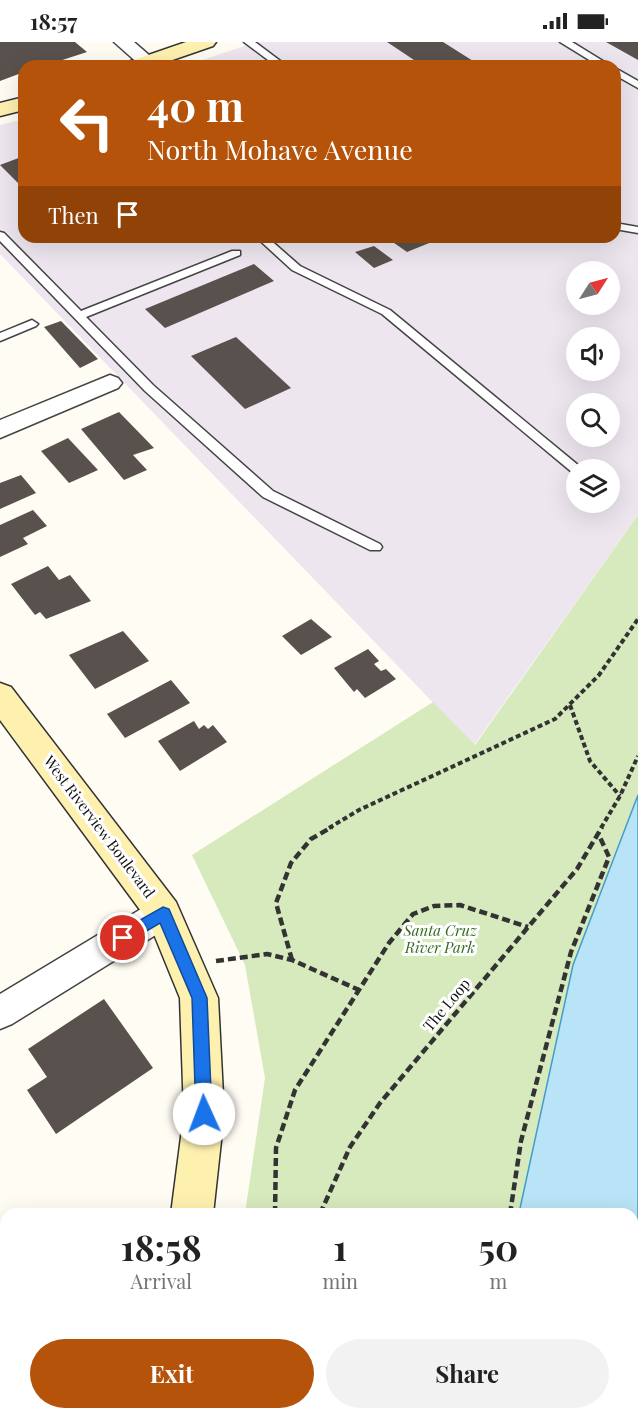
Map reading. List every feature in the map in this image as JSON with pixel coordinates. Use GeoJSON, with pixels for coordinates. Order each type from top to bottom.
{"type":"FeatureCollection","features":[{"type":"Feature","properties":{"kind":"street"},"geometry":{"type":"LineString","coordinates":[[123,42],[138,60]]}},
{"type":"Feature","properties":{"kind":"street"},"geometry":{"type":"LineString","coordinates":[[153,60],[207,42]]}},
{"type":"Feature","properties":{"kind":"street"},"geometry":{"type":"LineString","coordinates":[[0,110],[18,105]]}},
{"type":"Feature","properties":{"kind":"street"},"geometry":{"type":"LineString","coordinates":[[0,430],[110,383]]}},
{"type":"Feature","properties":{"kind":"street","name":"West Riverview Boulevard"},"geometry":{"type":"LineString","coordinates":[[0,696],[163,913],[200,998],[204,1114],[193,1208]]}},
{"type":"Feature","properties":{"kind":"street"},"geometry":{"type":"LineString","coordinates":[[0,1013],[163,913]]}},
{"type":"Feature","properties":{"kind":"lane"},"geometry":{"type":"LineString","coordinates":[[249,42],[274,60]]}},
{"type":"Feature","properties":{"kind":"lane"},"geometry":{"type":"LineString","coordinates":[[565,42],[596,60]]}},
{"type":"Feature","properties":{"kind":"lane"},"geometry":{"type":"LineString","coordinates":[[621,75],[638,85]]}},
{"type":"Feature","properties":{"kind":"lane"},"geometry":{"type":"LineString","coordinates":[[621,227],[638,230]]}},
{"type":"Feature","properties":{"kind":"lane"},"geometry":{"type":"LineString","coordinates":[[0,235],[149,388],[268,494],[375,547]]}},
{"type":"Feature","properties":{"kind":"lane"},"geometry":{"type":"LineString","coordinates":[[268,243],[296,268],[386,312],[566,460]]}},
{"type":"Feature","properties":{"kind":"lane"},"geometry":{"type":"LineString","coordinates":[[79,316],[236,253]]}},
{"type":"Feature","properties":{"kind":"lane"},"geometry":{"type":"LineString","coordinates":[[0,337],[32,324]]}},
{"type":"Feature","properties":{"kind":"path"},"geometry":{"type":"LineString","coordinates":[[292,960],[276,903],[291,863],[311,838],[359,810],[555,719],[599,675],[638,619]]}},
{"type":"Feature","properties":{"kind":"path"},"geometry":{"type":"LineString","coordinates":[[570,705],[590,761],[620,796]]}},
{"type":"Feature","properties":{"kind":"path","name":"The Loop"},"geometry":{"type":"LineString","coordinates":[[323,1208],[350,1147],[380,1103],[578,868],[620,796],[638,756]]}},
{"type":"Feature","properties":{"kind":"path"},"geometry":{"type":"LineString","coordinates":[[511,1208],[521,1141],[571,952],[609,857],[598,833]]}},
{"type":"Feature","properties":{"kind":"path"},"geometry":{"type":"LineString","coordinates":[[275,1208],[276,1148],[295,1090],[389,943],[413,914],[434,906],[460,905],[528,927]]}},
{"type":"Feature","properties":{"kind":"path"},"geometry":{"type":"LineString","coordinates":[[186,966],[267,954],[292,960],[359,990]]}},
{"type":"Feature","properties":{"kind":"shaded area"},"geometry":{"type":"Polygon","coordinates":[[[256,42],[638,42],[638,515],[474,745],[0,254],[0,125],[18,120],[18,243],[621,243],[621,60],[203,60],[256,42]]]}},
{"type":"Feature","properties":{"kind":"green space","name":"Santa Cruz River Park"},"geometry":{"type":"Polygon","coordinates":[[[638,515],[638,1208],[246,1208],[265,1078],[245,965],[192,855],[433,702],[475,745],[638,515]]]}},
{"type":"Feature","properties":{"kind":"water"},"geometry":{"type":"Polygon","coordinates":[[[638,795],[638,1208],[520,1208],[573,965],[638,795]]]}},
{"type":"Feature","properties":{"kind":"building"},"geometry":{"type":"Polygon","coordinates":[[[0,42],[75,42],[87,52],[62,60],[18,60],[18,74],[0,81],[0,42]]]}},
{"type":"Feature","properties":{"kind":"building"},"geometry":{"type":"Polygon","coordinates":[[[387,42],[443,42],[472,60],[414,60],[387,42]]]}},
{"type":"Feature","properties":{"kind":"building"},"geometry":{"type":"Polygon","coordinates":[[[606,42],[638,42],[638,60],[606,42]]]}},
{"type":"Feature","properties":{"kind":"building"},"geometry":{"type":"Polygon","coordinates":[[[18,158],[18,183],[0,165],[18,158]]]}},
{"type":"Feature","properties":{"kind":"building"},"geometry":{"type":"Polygon","coordinates":[[[394,243],[429,243],[407,252],[394,243]]]}},
{"type":"Feature","properties":{"kind":"building"},"geometry":{"type":"Polygon","coordinates":[[[374,246],[393,260],[374,268],[355,252],[374,246]]]}},
{"type":"Feature","properties":{"kind":"building"},"geometry":{"type":"Polygon","coordinates":[[[254,264],[274,281],[165,328],[145,309],[254,264]]]}},
{"type":"Feature","properties":{"kind":"building"},"geometry":{"type":"Polygon","coordinates":[[[61,321],[98,359],[80,368],[44,327],[61,321]]]}},
{"type":"Feature","properties":{"kind":"building"},"geometry":{"type":"Polygon","coordinates":[[[236,337],[291,388],[245,409],[191,356],[236,337]]]}},
{"type":"Feature","properties":{"kind":"building"},"geometry":{"type":"Polygon","coordinates":[[[119,412],[154,448],[133,455],[147,470],[124,480],[81,429],[119,412]]]}},
{"type":"Feature","properties":{"kind":"building"},"geometry":{"type":"Polygon","coordinates":[[[68,438],[98,470],[69,483],[41,451],[68,438]]]}},
{"type":"Feature","properties":{"kind":"building"},"geometry":{"type":"Polygon","coordinates":[[[21,475],[36,493],[0,509],[0,483],[21,475]]]}},
{"type":"Feature","properties":{"kind":"building"},"geometry":{"type":"Polygon","coordinates":[[[33,510],[47,526],[23,538],[28,544],[0,557],[0,525],[33,510]]]}},
{"type":"Feature","properties":{"kind":"building"},"geometry":{"type":"Polygon","coordinates":[[[48,566],[59,580],[70,575],[91,601],[46,619],[40,612],[35,615],[11,584],[48,566]]]}},
{"type":"Feature","properties":{"kind":"building"},"geometry":{"type":"Polygon","coordinates":[[[311,619],[332,637],[301,655],[282,636],[311,619]]]}},
{"type":"Feature","properties":{"kind":"building"},"geometry":{"type":"Polygon","coordinates":[[[123,631],[149,661],[95,689],[69,655],[123,631]]]}},
{"type":"Feature","properties":{"kind":"building"},"geometry":{"type":"Polygon","coordinates":[[[368,649],[379,661],[374,664],[381,671],[386,669],[396,679],[365,698],[357,689],[354,692],[334,668],[368,649]]]}},
{"type":"Feature","properties":{"kind":"building"},"geometry":{"type":"Polygon","coordinates":[[[171,680],[190,703],[125,738],[107,714],[171,680]]]}},
{"type":"Feature","properties":{"kind":"building"},"geometry":{"type":"Polygon","coordinates":[[[194,721],[199,729],[204,725],[208,729],[213,725],[227,742],[180,771],[158,741],[194,721]]]}},
{"type":"Feature","properties":{"kind":"building"},"geometry":{"type":"Polygon","coordinates":[[[104,999],[153,1068],[56,1134],[27,1090],[47,1077],[28,1049],[104,999]]]}},
{"type":"Feature","properties":{"kind":"route"},"geometry":{"type":"LineString","coordinates":[[123,938],[163,913],[200,998],[204,1114]]}}]}
